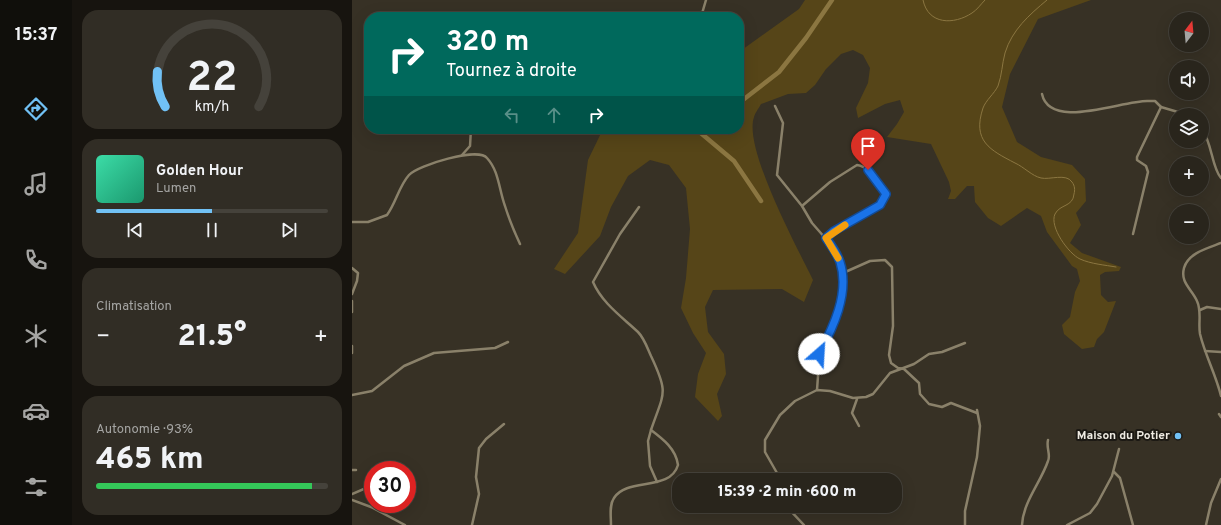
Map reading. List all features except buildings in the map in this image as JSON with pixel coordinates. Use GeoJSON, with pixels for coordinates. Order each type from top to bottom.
{"type":"FeatureCollection","features":[{"type":"Feature","properties":{"kind":"street"},"geometry":{"type":"LineString","coordinates":[[702,12],[706,0]]}},
{"type":"Feature","properties":{"kind":"street"},"geometry":{"type":"LineString","coordinates":[[1042,94],[1043,98],[1052,109],[1065,113],[1100,109],[1142,101],[1155,102],[1161,107],[1169,109]]}},
{"type":"Feature","properties":{"kind":"street"},"geometry":{"type":"LineString","coordinates":[[775,106],[783,123],[777,175],[802,206],[812,223],[826,238],[838,257],[843,273],[842,299],[817,360],[817,390]]}},
{"type":"Feature","properties":{"kind":"street"},"geometry":{"type":"LineString","coordinates":[[1133,234],[1148,172],[1146,166],[1137,160],[1137,157],[1161,107]]}},
{"type":"Feature","properties":{"kind":"street"},"geometry":{"type":"LineString","coordinates":[[462,156],[470,146],[471,134]]}},
{"type":"Feature","properties":{"kind":"street"},"geometry":{"type":"LineString","coordinates":[[1209,144],[1213,153],[1217,173],[1221,178]]}},
{"type":"Feature","properties":{"kind":"street"},"geometry":{"type":"LineString","coordinates":[[352,222],[368,222],[383,218],[390,210],[410,173],[423,166],[462,156],[485,156],[493,166],[505,206],[520,244]]}},
{"type":"Feature","properties":{"kind":"street"},"geometry":{"type":"LineString","coordinates":[[802,206],[830,182],[857,165],[868,170],[881,186],[886,194],[880,205],[834,231],[826,238]]}},
{"type":"Feature","properties":{"kind":"street"},"geometry":{"type":"LineString","coordinates":[[639,207],[620,234],[593,282],[612,310],[643,338],[662,382],[663,396],[661,406],[648,441],[650,466],[657,482]]}},
{"type":"Feature","properties":{"kind":"street"},"geometry":{"type":"LineString","coordinates":[[1221,243],[1197,253],[1190,258],[1184,269],[1184,282],[1197,300],[1200,310],[1199,329],[1221,396]]}},
{"type":"Feature","properties":{"kind":"street"},"geometry":{"type":"LineString","coordinates":[[843,273],[870,261],[885,260],[890,264],[892,267],[893,286],[893,326],[889,355],[893,365],[904,369],[919,383],[920,394],[929,404],[942,407],[951,403],[977,412],[980,426],[977,457],[965,511],[965,525]]}},
{"type":"Feature","properties":{"kind":"street"},"geometry":{"type":"LineString","coordinates":[[352,268],[358,273],[358,279],[352,294]]}},
{"type":"Feature","properties":{"kind":"street"},"geometry":{"type":"LineString","coordinates":[[352,301],[352,312]]}},
{"type":"Feature","properties":{"kind":"street"},"geometry":{"type":"LineString","coordinates":[[1200,310],[1207,307],[1221,309]]}},
{"type":"Feature","properties":{"kind":"street"},"geometry":{"type":"LineString","coordinates":[[352,395],[372,391],[404,366],[434,353],[495,348],[508,342]]}},
{"type":"Feature","properties":{"kind":"street"},"geometry":{"type":"LineString","coordinates":[[777,473],[765,452],[765,440],[780,415],[794,401],[817,390],[830,391],[858,399],[866,398],[873,394],[890,372],[904,369],[929,354],[942,352],[965,343]]}},
{"type":"Feature","properties":{"kind":"street"},"geometry":{"type":"LineString","coordinates":[[352,346],[352,353]]}},
{"type":"Feature","properties":{"kind":"street"},"geometry":{"type":"LineString","coordinates":[[1205,351],[1221,352]]}},
{"type":"Feature","properties":{"kind":"street"},"geometry":{"type":"LineString","coordinates":[[858,399],[852,413],[859,426]]}},
{"type":"Feature","properties":{"kind":"street"},"geometry":{"type":"LineString","coordinates":[[472,525],[479,494],[476,477],[479,448],[486,439],[504,424]]}},
{"type":"Feature","properties":{"kind":"street"},"geometry":{"type":"LineString","coordinates":[[611,525],[611,508],[615,496],[625,489],[657,482],[676,469],[677,458],[675,453],[662,437],[651,430]]}},
{"type":"Feature","properties":{"kind":"street"},"geometry":{"type":"LineString","coordinates":[[1022,525],[1024,515],[1049,460],[1047,446],[1048,440]]}},
{"type":"Feature","properties":{"kind":"street"},"geometry":{"type":"LineString","coordinates":[[1067,525],[1093,509],[1114,472],[1120,449]]}},
{"type":"Feature","properties":{"kind":"street"},"geometry":{"type":"LineString","coordinates":[[1114,472],[1120,478],[1133,525]]}},
{"type":"Feature","properties":{"kind":"street"},"geometry":{"type":"LineString","coordinates":[[1206,525],[1211,503],[1221,479]]}},
{"type":"Feature","properties":{"kind":"street"},"geometry":{"type":"LineString","coordinates":[[352,494],[364,489]]}},
{"type":"Feature","properties":{"kind":"street"},"geometry":{"type":"LineString","coordinates":[[352,500],[371,507],[405,525]]}},
{"type":"Feature","properties":{"kind":"street"},"geometry":{"type":"LineString","coordinates":[[793,513],[804,525]]}},
{"type":"Feature","properties":{"kind":"shaded area"},"geometry":{"type":"Polygon","coordinates":[[[805,0],[1091,0],[1038,19],[1010,74],[1002,107],[1017,142],[1041,157],[1072,165],[1085,179],[1086,201],[1076,213],[1081,225],[1070,243],[1082,253],[1121,267],[1119,271],[1105,272],[1100,275],[1101,295],[1108,302],[1116,301],[1104,332],[1097,339],[1094,347],[1082,349],[1064,334],[1062,325],[1070,317],[1075,292],[1080,281],[1077,269],[1072,266],[1047,232],[1041,216],[1027,208],[1001,226],[988,218],[975,202],[974,186],[967,186],[955,199],[948,199],[951,191],[949,182],[931,144],[887,137],[904,112],[900,100],[885,104],[858,118],[856,108],[868,83],[870,68],[863,55],[853,50],[841,54],[826,69],[815,85],[806,93],[788,94],[761,104],[754,117],[753,132],[756,151],[764,174],[785,223],[813,280],[804,302],[782,289],[713,290],[705,307],[708,332],[724,354],[726,374],[717,394],[722,416],[718,421],[695,397],[698,374],[706,353],[693,333],[681,308],[686,278],[690,229],[686,188],[669,165],[650,160],[628,176],[611,207],[600,236],[565,274],[554,269],[578,233],[588,160],[601,134],[744,134],[744,48],[799,9],[805,0]]]}},
{"type":"Feature","properties":{"kind":"waterway"},"geometry":{"type":"LineString","coordinates":[[744,99],[779,72],[806,38],[832,0]]}},
{"type":"Feature","properties":{"kind":"waterway"},"geometry":{"type":"LineString","coordinates":[[923,0],[930,14],[936,18],[950,21],[957,20],[972,13],[985,0]]}},
{"type":"Feature","properties":{"kind":"waterway"},"geometry":{"type":"LineString","coordinates":[[1047,0],[1034,11],[1012,37],[1005,53],[998,86],[983,108],[980,119],[980,129],[982,136],[991,149],[1034,175],[1041,178],[1062,177],[1069,179],[1072,182],[1075,191],[1073,198],[1055,214],[1054,219],[1057,233],[1071,252],[1080,259],[1116,267]]}},
{"type":"Feature","properties":{"kind":"waterway"},"geometry":{"type":"LineString","coordinates":[[702,134],[734,161],[761,201]]}},
{"type":"Feature","properties":{"kind":"slow traffic"},"geometry":{"type":"LineString","coordinates":[[838,258],[836,252],[826,238],[834,231],[845,225]]}},
{"type":"Feature","properties":{"kind":"place","name":"Maison du Potier"},"geometry":{"type":"Point","coordinates":[1178,436]}},
{"type":"Feature","properties":{"kind":"route"},"geometry":{"type":"LineString","coordinates":[[819,354],[842,299],[843,286],[843,273],[840,261],[836,252],[826,238],[834,231],[870,209],[880,205],[886,194],[868,170]]}}]}
